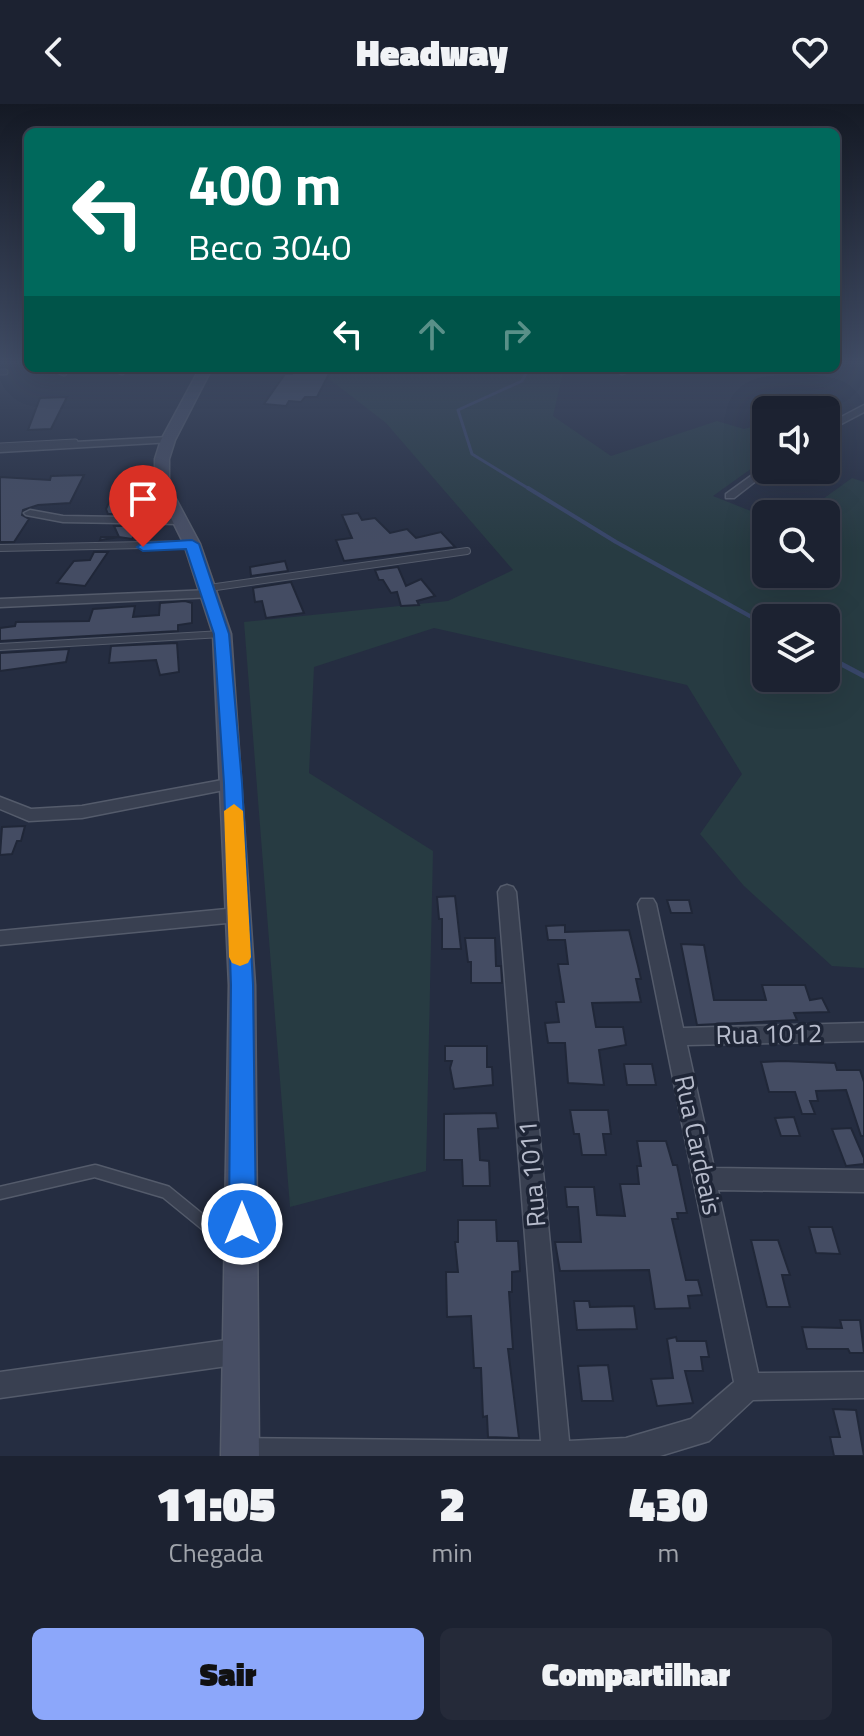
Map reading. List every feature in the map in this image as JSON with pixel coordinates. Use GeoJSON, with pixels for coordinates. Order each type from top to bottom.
{"type":"FeatureCollection","features":[{"type":"Feature","properties":{"kind":"main road"},"geometry":{"type":"LineString","coordinates":[[177,423],[162,459],[162,486],[192,544],[222,634],[233,783],[242,985],[240,1454]]}},
{"type":"Feature","properties":{"kind":"street"},"geometry":{"type":"LineString","coordinates":[[0,447],[168,439]]}},
{"type":"Feature","properties":{"kind":"street"},"geometry":{"type":"LineString","coordinates":[[730,496],[752,479]]}},
{"type":"Feature","properties":{"kind":"street"},"geometry":{"type":"LineString","coordinates":[[30,513],[63,519],[180,521]]}},
{"type":"Feature","properties":{"kind":"street"},"geometry":{"type":"LineString","coordinates":[[0,603],[210,591]]}},
{"type":"Feature","properties":{"kind":"street"},"geometry":{"type":"LineString","coordinates":[[0,803],[29,815],[82,812],[233,783]]}},
{"type":"Feature","properties":{"kind":"street","name":"Rua 1011"},"geometry":{"type":"LineString","coordinates":[[507,892],[556,1455]]}},
{"type":"Feature","properties":{"kind":"street","name":"Rua Cardeais"},"geometry":{"type":"LineString","coordinates":[[647,904],[748,1387]]}},
{"type":"Feature","properties":{"kind":"street"},"geometry":{"type":"LineString","coordinates":[[0,938],[237,915]]}},
{"type":"Feature","properties":{"kind":"street","name":"Rua 1012"},"geometry":{"type":"LineString","coordinates":[[675,1037],[864,1032]]}},
{"type":"Feature","properties":{"kind":"street"},"geometry":{"type":"LineString","coordinates":[[705,1179],[864,1181]]}},
{"type":"Feature","properties":{"kind":"street"},"geometry":{"type":"LineString","coordinates":[[0,1385],[241,1351]]}},
{"type":"Feature","properties":{"kind":"street"},"geometry":{"type":"LineString","coordinates":[[240,1454],[556,1455],[626,1452],[699,1431],[748,1387],[864,1385]]}},
{"type":"Feature","properties":{"kind":"lane"},"geometry":{"type":"LineString","coordinates":[[0,548],[192,544]]}},
{"type":"Feature","properties":{"kind":"lane"},"geometry":{"type":"LineString","coordinates":[[210,591],[467,551]]}},
{"type":"Feature","properties":{"kind":"lane"},"geometry":{"type":"LineString","coordinates":[[0,647],[222,634]]}},
{"type":"Feature","properties":{"kind":"lane"},"geometry":{"type":"LineString","coordinates":[[0,1193],[95,1171],[166,1192],[242,1254]]}},
{"type":"Feature","properties":{"kind":"shaded area"},"geometry":{"type":"Polygon","coordinates":[[[386,423],[563,423],[611,456],[711,423],[744,429],[752,427],[752,468],[713,496],[752,511],[752,588],[840,588],[840,500],[821,500],[852,478],[864,482],[864,968],[832,966],[744,886],[700,834],[742,774],[687,685],[434,628],[314,667],[309,773],[433,851],[426,1171],[290,1207],[244,622],[448,601],[513,570],[386,423]]]}},
{"type":"Feature","properties":{"kind":"building"},"geometry":{"type":"Polygon","coordinates":[[[31,423],[54,423],[51,429],[28,430],[31,423]]]}},
{"type":"Feature","properties":{"kind":"building"},"geometry":{"type":"Polygon","coordinates":[[[84,475],[70,503],[38,505],[23,510],[22,515],[29,519],[14,542],[0,542],[0,477],[50,480],[51,476],[84,475]]]}},
{"type":"Feature","properties":{"kind":"building"},"geometry":{"type":"Polygon","coordinates":[[[136,495],[131,507],[152,507],[147,514],[108,514],[106,509],[112,496],[136,495]]]}},
{"type":"Feature","properties":{"kind":"building"},"geometry":{"type":"Polygon","coordinates":[[[358,513],[362,520],[375,518],[390,533],[407,529],[416,538],[441,532],[455,547],[344,561],[336,540],[352,538],[342,515],[358,513]]]}},
{"type":"Feature","properties":{"kind":"building"},"geometry":{"type":"Polygon","coordinates":[[[114,526],[140,526],[132,539],[119,537],[114,526]]]}},
{"type":"Feature","properties":{"kind":"building"},"geometry":{"type":"Polygon","coordinates":[[[94,552],[108,552],[85,586],[57,583],[74,561],[90,560],[94,552]]]}},
{"type":"Feature","properties":{"kind":"building"},"geometry":{"type":"Polygon","coordinates":[[[285,561],[288,571],[251,576],[250,567],[285,561]]]}},
{"type":"Feature","properties":{"kind":"building"},"geometry":{"type":"Polygon","coordinates":[[[398,567],[406,586],[421,579],[435,596],[417,601],[419,605],[401,606],[397,592],[391,593],[383,580],[379,580],[375,570],[398,567]]]}},
{"type":"Feature","properties":{"kind":"building"},"geometry":{"type":"Polygon","coordinates":[[[291,582],[304,613],[266,618],[262,601],[255,602],[253,588],[291,582]]]}},
{"type":"Feature","properties":{"kind":"building"},"geometry":{"type":"Polygon","coordinates":[[[160,603],[192,603],[192,623],[178,625],[178,631],[0,641],[0,628],[15,626],[16,622],[89,621],[93,609],[135,606],[133,617],[159,615],[160,603]]]}},
{"type":"Feature","properties":{"kind":"building"},"geometry":{"type":"Polygon","coordinates":[[[177,643],[179,672],[160,675],[156,660],[109,663],[111,646],[177,643]]]}},
{"type":"Feature","properties":{"kind":"building"},"geometry":{"type":"Polygon","coordinates":[[[69,649],[66,662],[0,671],[0,653],[69,649]]]}},
{"type":"Feature","properties":{"kind":"building"},"geometry":{"type":"Polygon","coordinates":[[[25,826],[21,841],[17,841],[12,854],[0,855],[2,827],[25,826]]]}},
{"type":"Feature","properties":{"kind":"building"},"geometry":{"type":"Polygon","coordinates":[[[455,896],[461,949],[442,949],[442,919],[439,919],[437,897],[455,896]]]}},
{"type":"Feature","properties":{"kind":"building"},"geometry":{"type":"Polygon","coordinates":[[[667,900],[689,900],[692,913],[671,913],[667,900]]]}},
{"type":"Feature","properties":{"kind":"building"},"geometry":{"type":"Polygon","coordinates":[[[565,925],[565,932],[629,930],[638,966],[641,979],[636,979],[641,1002],[592,1003],[596,1027],[623,1027],[626,1045],[599,1050],[604,1085],[568,1083],[565,1043],[548,1043],[545,1023],[559,1022],[556,1002],[564,1002],[558,964],[568,964],[565,940],[548,940],[546,926],[565,925]]]}},
{"type":"Feature","properties":{"kind":"building"},"geometry":{"type":"Polygon","coordinates":[[[465,938],[495,938],[496,966],[501,966],[502,983],[471,983],[471,962],[468,962],[465,938]]]}},
{"type":"Feature","properties":{"kind":"building"},"geometry":{"type":"Polygon","coordinates":[[[681,944],[704,945],[714,1000],[766,1000],[762,985],[805,985],[810,1000],[822,998],[829,1012],[794,1013],[797,1020],[697,1025],[681,944]]]}},
{"type":"Feature","properties":{"kind":"building"},"geometry":{"type":"Polygon","coordinates":[[[445,1046],[487,1046],[487,1067],[492,1067],[493,1085],[454,1089],[450,1068],[452,1061],[445,1061],[445,1046]]]}},
{"type":"Feature","properties":{"kind":"building"},"geometry":{"type":"Polygon","coordinates":[[[761,1062],[835,1063],[837,1070],[860,1070],[864,1082],[864,1136],[861,1136],[846,1090],[816,1091],[818,1101],[810,1101],[815,1114],[802,1114],[795,1092],[769,1092],[761,1062]]]}},
{"type":"Feature","properties":{"kind":"building"},"geometry":{"type":"Polygon","coordinates":[[[624,1064],[652,1064],[656,1085],[627,1085],[624,1064]]]}},
{"type":"Feature","properties":{"kind":"building"},"geometry":{"type":"Polygon","coordinates":[[[570,1110],[608,1110],[611,1134],[603,1134],[606,1155],[582,1155],[579,1134],[574,1134],[570,1110]]]}},
{"type":"Feature","properties":{"kind":"building"},"geometry":{"type":"Polygon","coordinates":[[[496,1113],[498,1128],[478,1129],[480,1160],[489,1161],[490,1186],[463,1186],[462,1160],[444,1160],[444,1114],[496,1113]]]}},
{"type":"Feature","properties":{"kind":"building"},"geometry":{"type":"Polygon","coordinates":[[[794,1117],[800,1136],[781,1136],[775,1118],[794,1117]]]}},
{"type":"Feature","properties":{"kind":"building"},"geometry":{"type":"Polygon","coordinates":[[[851,1128],[864,1164],[846,1166],[832,1129],[851,1128]]]}},
{"type":"Feature","properties":{"kind":"building"},"geometry":{"type":"Polygon","coordinates":[[[637,1141],[666,1141],[673,1165],[677,1165],[687,1213],[677,1213],[678,1219],[672,1219],[686,1280],[698,1280],[702,1295],[688,1296],[690,1308],[655,1309],[649,1270],[560,1271],[555,1242],[581,1242],[578,1207],[567,1207],[565,1187],[594,1187],[597,1215],[625,1216],[620,1184],[639,1184],[637,1166],[641,1166],[637,1141]]]}},
{"type":"Feature","properties":{"kind":"building"},"geometry":{"type":"Polygon","coordinates":[[[458,1220],[496,1220],[497,1241],[518,1241],[520,1271],[512,1272],[512,1292],[509,1292],[513,1349],[508,1349],[519,1438],[488,1437],[487,1416],[483,1417],[481,1368],[474,1368],[471,1316],[447,1317],[446,1272],[458,1272],[455,1242],[458,1242],[458,1220]]]}},
{"type":"Feature","properties":{"kind":"building"},"geometry":{"type":"Polygon","coordinates":[[[809,1227],[832,1227],[840,1254],[816,1253],[809,1227]]]}},
{"type":"Feature","properties":{"kind":"building"},"geometry":{"type":"Polygon","coordinates":[[[751,1240],[778,1240],[790,1275],[782,1275],[790,1307],[767,1307],[751,1240]]]}},
{"type":"Feature","properties":{"kind":"building"},"geometry":{"type":"Polygon","coordinates":[[[574,1301],[589,1301],[590,1307],[634,1306],[637,1329],[577,1330],[574,1301]]]}},
{"type":"Feature","properties":{"kind":"building"},"geometry":{"type":"Polygon","coordinates":[[[840,1320],[860,1320],[864,1353],[850,1353],[848,1349],[807,1349],[802,1327],[842,1328],[840,1320]]]}},
{"type":"Feature","properties":{"kind":"building"},"geometry":{"type":"Polygon","coordinates":[[[676,1337],[677,1341],[706,1341],[709,1357],[701,1357],[703,1371],[685,1371],[693,1403],[657,1406],[651,1379],[673,1378],[667,1339],[676,1337]]]}},
{"type":"Feature","properties":{"kind":"building"},"geometry":{"type":"Polygon","coordinates":[[[608,1365],[613,1401],[582,1401],[578,1366],[608,1365]]]}},
{"type":"Feature","properties":{"kind":"building"},"geometry":{"type":"Polygon","coordinates":[[[833,1409],[856,1410],[864,1456],[834,1456],[830,1437],[840,1437],[833,1409]]]}},
{"type":"Feature","properties":{"kind":"waterway"},"geometry":{"type":"LineString","coordinates":[[462,423],[472,454],[531,490]]}},
{"type":"Feature","properties":{"kind":"waterway"},"geometry":{"type":"LineString","coordinates":[[528,488],[616,542],[752,617]]}},
{"type":"Feature","properties":{"kind":"waterway"},"geometry":{"type":"LineString","coordinates":[[840,663],[864,676]]}},
{"type":"Feature","properties":{"kind":"slow traffic"},"geometry":{"type":"LineString","coordinates":[[234,811],[240,957]]}},
{"type":"Feature","properties":{"kind":"route"},"geometry":{"type":"LineString","coordinates":[[143,547],[192,544],[222,634],[233,783],[242,985],[242,1224]]}}]}
